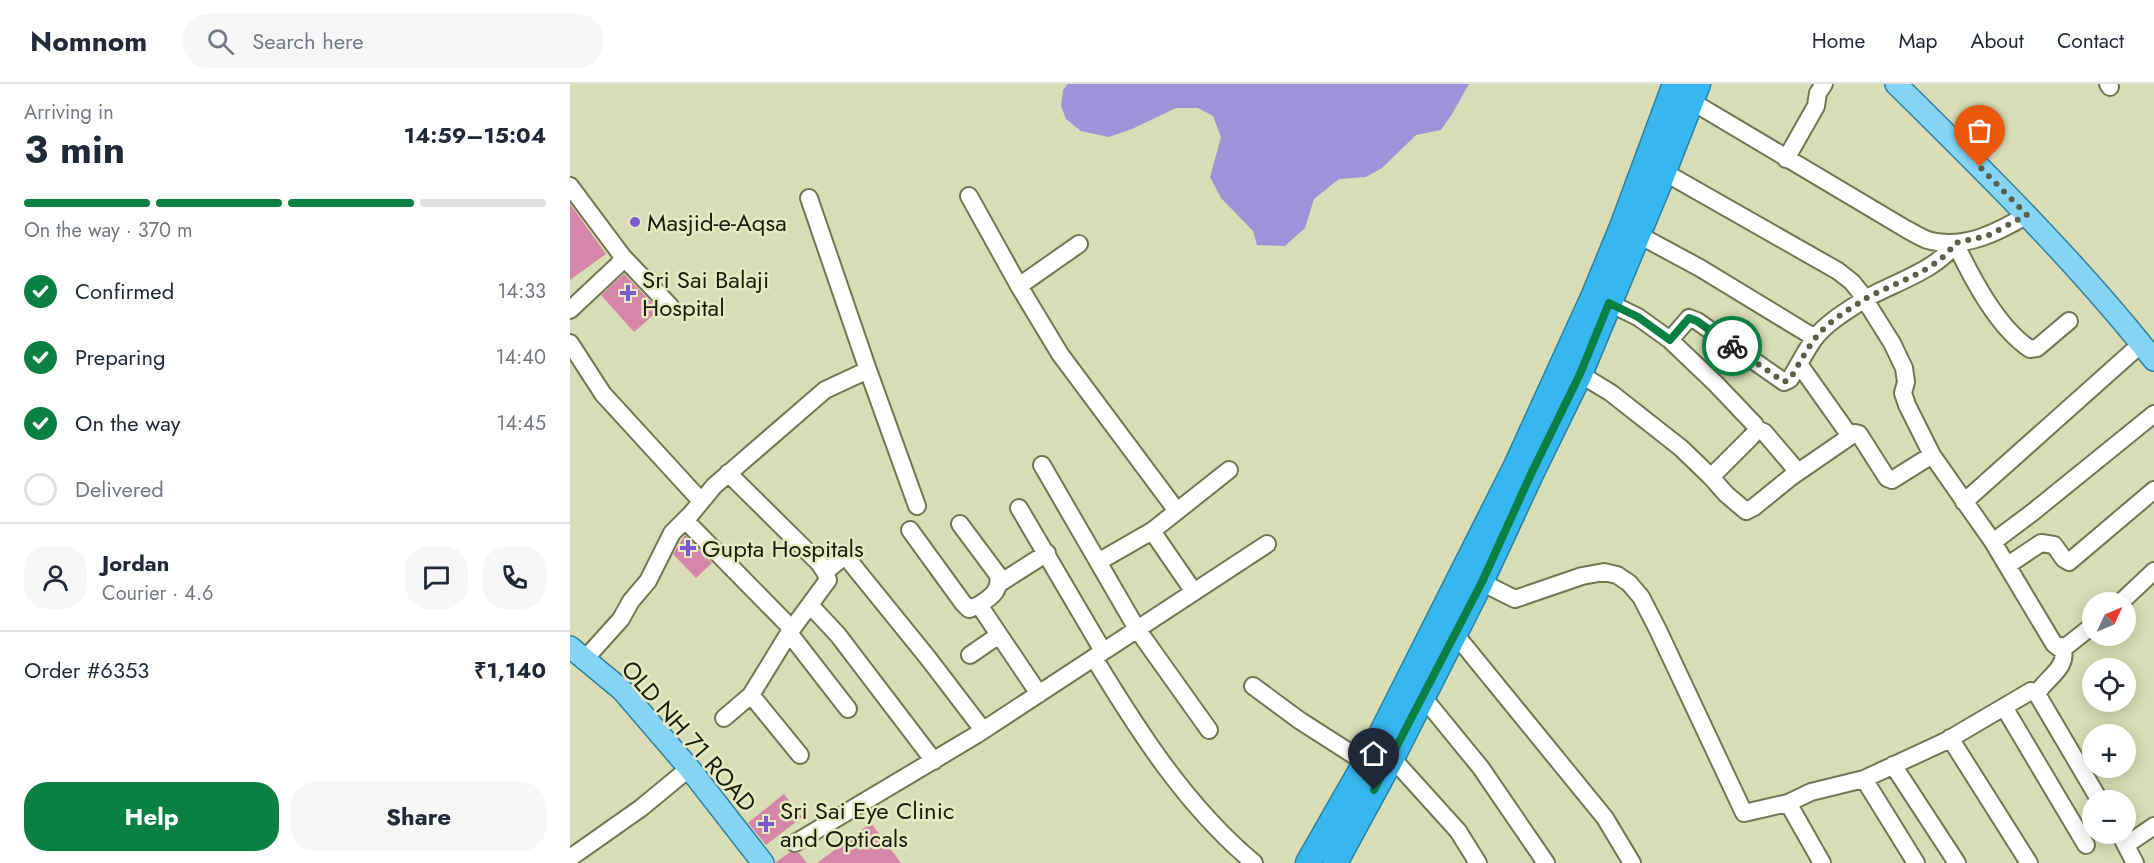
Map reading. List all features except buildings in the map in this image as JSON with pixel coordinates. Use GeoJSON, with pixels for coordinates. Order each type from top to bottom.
{"type":"FeatureCollection","features":[{"type":"Feature","properties":{"kind":"highway"},"geometry":{"type":"LineString","coordinates":[[1335,863],[1392,758],[1482,582],[1580,374],[1664,172],[1688,90]]}},
{"type":"Feature","properties":{"kind":"highway"},"geometry":{"type":"LineString","coordinates":[[1308,863],[1366,763],[1516,466],[1564,364],[1622,227],[1688,90]]}},
{"type":"Feature","properties":{"kind":"main road"},"geometry":{"type":"LineString","coordinates":[[1896,84],[2027,215],[2114,310],[2148,352]]}},
{"type":"Feature","properties":{"kind":"main road","name":"OLD NH 71 ROAD"},"geometry":{"type":"LineString","coordinates":[[575,656],[615,698],[681,775],[750,863]]}},
{"type":"Feature","properties":{"kind":"main road","name":"OLD NH 71 ROAD"},"geometry":{"type":"LineString","coordinates":[[575,656],[622,690],[689,768],[763,863]]}},
{"type":"Feature","properties":{"kind":"street"},"geometry":{"type":"LineString","coordinates":[[1786,159],[1816,106],[1818,93],[1824,84]]}},
{"type":"Feature","properties":{"kind":"street"},"geometry":{"type":"LineString","coordinates":[[1688,90],[1786,159],[1929,240],[1955,243],[1987,236],[2027,215]]}},
{"type":"Feature","properties":{"kind":"street"},"geometry":{"type":"LineString","coordinates":[[1664,172],[1838,271],[1852,282],[1866,299],[1904,368],[1906,382],[1904,393],[1932,455],[2008,565],[2054,644],[2059,648],[2068,645],[2082,634]]}},
{"type":"Feature","properties":{"kind":"street"},"geometry":{"type":"LineString","coordinates":[[573,191],[623,257],[670,306]]}},
{"type":"Feature","properties":{"kind":"street"},"geometry":{"type":"LineString","coordinates":[[969,196],[1060,354],[1177,511]]}},
{"type":"Feature","properties":{"kind":"street"},"geometry":{"type":"LineString","coordinates":[[809,198],[917,506]]}},
{"type":"Feature","properties":{"kind":"street"},"geometry":{"type":"LineString","coordinates":[[1637,234],[1700,268],[1815,338]]}},
{"type":"Feature","properties":{"kind":"street"},"geometry":{"type":"LineString","coordinates":[[1670,340],[1689,318],[1697,321],[1784,382],[1790,379],[1815,338],[1831,323],[1866,299],[1934,263],[1955,243]]}},
{"type":"Feature","properties":{"kind":"street"},"geometry":{"type":"LineString","coordinates":[[1955,243],[1986,298],[2002,321],[2030,349],[2037,348],[2069,321]]}},
{"type":"Feature","properties":{"kind":"street"},"geometry":{"type":"LineString","coordinates":[[1019,286],[1079,244]]}},
{"type":"Feature","properties":{"kind":"street"},"geometry":{"type":"LineString","coordinates":[[570,310],[618,265],[623,257]]}},
{"type":"Feature","properties":{"kind":"street"},"geometry":{"type":"LineString","coordinates":[[1609,303],[1638,317],[1670,340],[1739,408],[1756,429],[1764,432],[1798,472]]}},
{"type":"Feature","properties":{"kind":"street"},"geometry":{"type":"LineString","coordinates":[[570,343],[603,394],[701,501]]}},
{"type":"Feature","properties":{"kind":"street"},"geometry":{"type":"LineString","coordinates":[[1964,502],[2148,352]]}},
{"type":"Feature","properties":{"kind":"street"},"geometry":{"type":"LineString","coordinates":[[1799,364],[1850,436]]}},
{"type":"Feature","properties":{"kind":"street"},"geometry":{"type":"LineString","coordinates":[[575,656],[621,619],[627,606],[648,581],[672,533],[728,473],[825,390],[868,370]]}},
{"type":"Feature","properties":{"kind":"street"},"geometry":{"type":"LineString","coordinates":[[1580,374],[1611,393],[1682,448],[1726,494],[1746,511],[1855,433],[1859,434],[1887,478],[1892,480],[1932,455]]}},
{"type":"Feature","properties":{"kind":"street"},"geometry":{"type":"LineString","coordinates":[[1993,542],[2154,414]]}},
{"type":"Feature","properties":{"kind":"street"},"geometry":{"type":"LineString","coordinates":[[1711,477],[1751,437],[1756,429]]}},
{"type":"Feature","properties":{"kind":"street"},"geometry":{"type":"LineString","coordinates":[[1042,465],[1137,629],[1209,730]]}},
{"type":"Feature","properties":{"kind":"street"},"geometry":{"type":"LineString","coordinates":[[1098,562],[1152,531],[1229,470]]}},
{"type":"Feature","properties":{"kind":"street"},"geometry":{"type":"LineString","coordinates":[[724,718],[751,695],[791,631],[828,580],[819,563],[728,473]]}},
{"type":"Feature","properties":{"kind":"street"},"geometry":{"type":"LineString","coordinates":[[2008,565],[2041,543],[2054,545],[2069,562],[2154,490]]}},
{"type":"Feature","properties":{"kind":"street"},"geometry":{"type":"LineString","coordinates":[[1020,508],[1047,553],[1125,709],[1200,811],[1254,863]]}},
{"type":"Feature","properties":{"kind":"street"},"geometry":{"type":"LineString","coordinates":[[685,520],[791,631],[848,709]]}},
{"type":"Feature","properties":{"kind":"street"},"geometry":{"type":"LineString","coordinates":[[960,524],[998,575],[1000,583]]}},
{"type":"Feature","properties":{"kind":"street"},"geometry":{"type":"LineString","coordinates":[[910,530],[969,609],[992,596],[1000,583],[1047,553]]}},
{"type":"Feature","properties":{"kind":"street"},"geometry":{"type":"LineString","coordinates":[[1152,531],[1194,592]]}},
{"type":"Feature","properties":{"kind":"street"},"geometry":{"type":"LineString","coordinates":[[795,843],[983,730],[1267,544]]}},
{"type":"Feature","properties":{"kind":"street"},"geometry":{"type":"LineString","coordinates":[[825,572],[842,558],[847,558],[983,730]]}},
{"type":"Feature","properties":{"kind":"street"},"geometry":{"type":"LineString","coordinates":[[2132,592],[2154,571]]}},
{"type":"Feature","properties":{"kind":"street"},"geometry":{"type":"LineString","coordinates":[[1482,582],[1499,593],[1515,599],[1582,576],[1604,573],[1617,575],[1629,583],[1641,597],[1658,628],[1744,813],[1788,802],[1811,792],[1864,779],[1950,738],[2031,691],[2037,694],[2094,790]]}},
{"type":"Feature","properties":{"kind":"street"},"geometry":{"type":"LineString","coordinates":[[810,605],[838,635],[934,761]]}},
{"type":"Feature","properties":{"kind":"street"},"geometry":{"type":"LineString","coordinates":[[979,605],[1039,694]]}},
{"type":"Feature","properties":{"kind":"street"},"geometry":{"type":"LineString","coordinates":[[1455,634],[1605,818],[1632,863]]}},
{"type":"Feature","properties":{"kind":"street"},"geometry":{"type":"LineString","coordinates":[[970,655],[999,635]]}},
{"type":"Feature","properties":{"kind":"street"},"geometry":{"type":"LineString","coordinates":[[2037,694],[2040,687],[2062,666],[2065,658],[2062,646]]}},
{"type":"Feature","properties":{"kind":"street"},"geometry":{"type":"LineString","coordinates":[[1253,686],[1299,720],[1366,763]]}},
{"type":"Feature","properties":{"kind":"street"},"geometry":{"type":"LineString","coordinates":[[751,695],[800,755]]}},
{"type":"Feature","properties":{"kind":"street"},"geometry":{"type":"LineString","coordinates":[[1423,697],[1481,768],[1546,863]]}},
{"type":"Feature","properties":{"kind":"street"},"geometry":{"type":"LineString","coordinates":[[2004,707],[2086,845]]}},
{"type":"Feature","properties":{"kind":"street"},"geometry":{"type":"LineString","coordinates":[[1950,738],[2030,863]]}},
{"type":"Feature","properties":{"kind":"street"},"geometry":{"type":"LineString","coordinates":[[1392,758],[1458,831],[1478,863]]}},
{"type":"Feature","properties":{"kind":"street"},"geometry":{"type":"LineString","coordinates":[[1893,765],[1957,863]]}},
{"type":"Feature","properties":{"kind":"street"},"geometry":{"type":"LineString","coordinates":[[570,858],[641,808],[681,775]]}},
{"type":"Feature","properties":{"kind":"street"},"geometry":{"type":"LineString","coordinates":[[1864,779],[1916,863]]}},
{"type":"Feature","properties":{"kind":"street"},"geometry":{"type":"LineString","coordinates":[[1788,802],[1822,863]]}},
{"type":"Feature","properties":{"kind":"street"},"geometry":{"type":"LineString","coordinates":[[2136,834],[2154,826]]}},
{"type":"Feature","properties":{"kind":"street"},"geometry":{"type":"LineString","coordinates":[[2125,844],[2135,863]]}},
{"type":"Feature","properties":{"kind":"shaded area"},"geometry":{"type":"Polygon","coordinates":[[[1068,84],[1469,84],[1441,130],[1416,135],[1382,168],[1366,177],[1339,179],[1314,199],[1305,228],[1285,246],[1257,245],[1253,231],[1221,198],[1210,177],[1221,137],[1213,116],[1198,108],[1176,108],[1109,137],[1081,131],[1066,119],[1061,106],[1063,90],[1068,84]]]}},
{"type":"Feature","properties":{"kind":"way so far"},"geometry":{"type":"LineString","coordinates":[[1732,346],[1784,382],[1790,379],[1815,338],[1831,323],[1866,299],[1934,263],[1955,243],[1987,236],[2027,215],[1980,167]]}},
{"type":"Feature","properties":{"kind":"place","name":"Masjid-e-Aqsa"},"geometry":{"type":"Point","coordinates":[635,222]}},
{"type":"Feature","properties":{"kind":"place","name":"Sri Sai Balaji Hospital"},"geometry":{"type":"Point","coordinates":[628,293]}},
{"type":"Feature","properties":{"kind":"place","name":"Gupta Hospitals"},"geometry":{"type":"Point","coordinates":[688,548]}},
{"type":"Feature","properties":{"kind":"place","name":"Sri Sai Eye Clinic and Opticals"},"geometry":{"type":"Point","coordinates":[766,824]}},
{"type":"Feature","properties":{"kind":"route"},"geometry":{"type":"LineString","coordinates":[[1374,790],[1482,582],[1580,374],[1609,303],[1638,317],[1670,340],[1689,318],[1697,321],[1732,346]]}}]}
